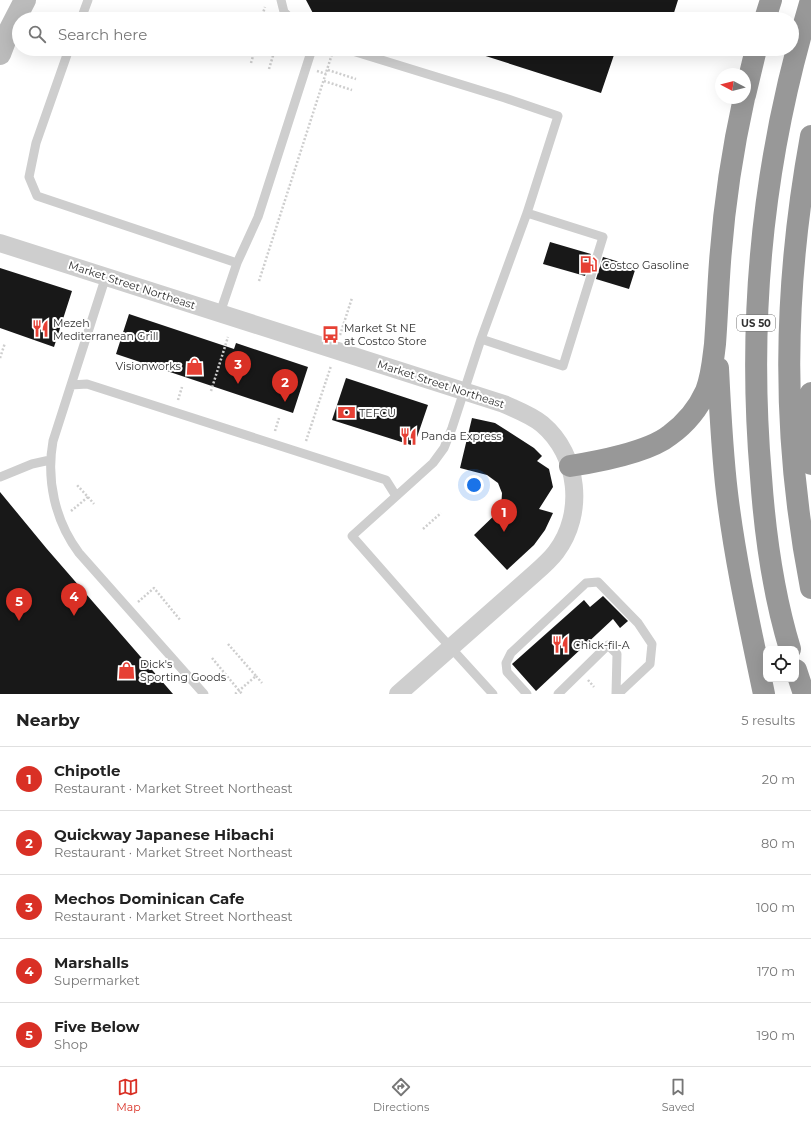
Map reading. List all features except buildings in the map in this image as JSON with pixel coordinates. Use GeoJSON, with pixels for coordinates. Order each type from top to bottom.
{"type":"FeatureCollection","features":[{"type":"Feature","properties":{"kind":"highway"},"geometry":{"type":"LineString","coordinates":[[767,12],[771,0]]}},
{"type":"Feature","properties":{"kind":"highway","name":"US 50"},"geometry":{"type":"LineString","coordinates":[[799,42],[811,0]]}},
{"type":"Feature","properties":{"kind":"highway"},"geometry":{"type":"LineString","coordinates":[[751,71],[754,56]]}},
{"type":"Feature","properties":{"kind":"highway","name":"US 50"},"geometry":{"type":"LineString","coordinates":[[789,646],[781,616],[773,576],[762,497],[756,413],[757,291],[764,215],[776,139],[795,56]]}},
{"type":"Feature","properties":{"kind":"highway"},"geometry":{"type":"LineString","coordinates":[[570,466],[599,461],[659,442],[678,429],[695,411],[706,390],[713,361],[724,216],[744,104]]}},
{"type":"Feature","properties":{"kind":"highway","name":"US 50"},"geometry":{"type":"LineString","coordinates":[[811,136],[802,187],[793,263],[790,307],[789,390],[790,436],[794,476],[804,552],[811,588]]}},
{"type":"Feature","properties":{"kind":"highway"},"geometry":{"type":"LineString","coordinates":[[716,331],[720,410],[727,493],[739,572],[764,694]]}},
{"type":"Feature","properties":{"kind":"highway"},"geometry":{"type":"LineString","coordinates":[[811,393],[809,418],[811,464]]}},
{"type":"Feature","properties":{"kind":"highway"},"geometry":{"type":"LineString","coordinates":[[799,679],[804,694]]}},
{"type":"Feature","properties":{"kind":"street"},"geometry":{"type":"LineString","coordinates":[[19,12],[25,0]]}},
{"type":"Feature","properties":{"kind":"street"},"geometry":{"type":"LineString","coordinates":[[0,54],[12,28]]}},
{"type":"Feature","properties":{"kind":"street","name":"Market Street Northeast"},"geometry":{"type":"LineString","coordinates":[[0,243],[464,391],[510,407],[535,419],[550,432],[565,452],[570,466],[574,491],[574,509],[566,536],[556,552],[534,574],[398,694]]}},
{"type":"Feature","properties":{"kind":"lane"},"geometry":{"type":"LineString","coordinates":[[84,12],[88,0]]}},
{"type":"Feature","properties":{"kind":"lane"},"geometry":{"type":"LineString","coordinates":[[280,0],[284,12]]}},
{"type":"Feature","properties":{"kind":"lane"},"geometry":{"type":"LineString","coordinates":[[67,56],[36,143],[29,177],[37,196],[237,263]]}},
{"type":"Feature","properties":{"kind":"lane"},"geometry":{"type":"LineString","coordinates":[[220,313],[237,263],[258,217],[310,56]]}},
{"type":"Feature","properties":{"kind":"lane"},"geometry":{"type":"LineString","coordinates":[[369,56],[558,116],[527,213],[481,339],[450,435],[440,453],[432,462],[352,536],[493,694]]}},
{"type":"Feature","properties":{"kind":"lane"},"geometry":{"type":"LineString","coordinates":[[481,339],[563,366],[603,237],[527,213]]}},
{"type":"Feature","properties":{"kind":"lane"},"geometry":{"type":"LineString","coordinates":[[106,276],[53,441],[50,460],[50,478],[60,518],[65,531],[79,553],[204,694]]}},
{"type":"Feature","properties":{"kind":"lane"},"geometry":{"type":"LineString","coordinates":[[71,385],[87,384],[386,480],[396,496]]}},
{"type":"Feature","properties":{"kind":"lane"},"geometry":{"type":"LineString","coordinates":[[0,476],[32,464],[50,460]]}},
{"type":"Feature","properties":{"kind":"lane"},"geometry":{"type":"LineString","coordinates":[[527,694],[507,672],[506,663],[511,653],[586,583],[598,582],[638,623],[652,644],[650,664],[617,694]]}},
{"type":"Feature","properties":{"kind":"lane"},"geometry":{"type":"LineString","coordinates":[[558,694],[608,645],[617,654],[617,694]]}},
{"type":"Feature","properties":{"kind":"path"},"geometry":{"type":"LineString","coordinates":[[263,12],[265,7]]}},
{"type":"Feature","properties":{"kind":"path"},"geometry":{"type":"LineString","coordinates":[[251,63],[253,56]]}},
{"type":"Feature","properties":{"kind":"path"},"geometry":{"type":"LineString","coordinates":[[269,69],[273,56]]}},
{"type":"Feature","properties":{"kind":"path"},"geometry":{"type":"LineString","coordinates":[[259,281],[332,56]]}},
{"type":"Feature","properties":{"kind":"path"},"geometry":{"type":"LineString","coordinates":[[328,70],[356,79]]}},
{"type":"Feature","properties":{"kind":"path"},"geometry":{"type":"LineString","coordinates":[[324,81],[352,90]]}},
{"type":"Feature","properties":{"kind":"path"},"geometry":{"type":"LineString","coordinates":[[339,339],[352,298]]}},
{"type":"Feature","properties":{"kind":"path"},"geometry":{"type":"LineString","coordinates":[[210,391],[228,337]]}},
{"type":"Feature","properties":{"kind":"path"},"geometry":{"type":"LineString","coordinates":[[0,358],[5,343]]}},
{"type":"Feature","properties":{"kind":"path"},"geometry":{"type":"LineString","coordinates":[[302,453],[332,362]]}},
{"type":"Feature","properties":{"kind":"path"},"geometry":{"type":"LineString","coordinates":[[76,484],[94,504]]}},
{"type":"Feature","properties":{"kind":"path"},"geometry":{"type":"LineString","coordinates":[[60,518],[88,497]]}},
{"type":"Feature","properties":{"kind":"path"},"geometry":{"type":"LineString","coordinates":[[423,529],[441,513]]}},
{"type":"Feature","properties":{"kind":"path"},"geometry":{"type":"LineString","coordinates":[[127,607],[139,601],[154,588],[181,622]]}},
{"type":"Feature","properties":{"kind":"path"},"geometry":{"type":"LineString","coordinates":[[228,644],[262,683]]}},
{"type":"Feature","properties":{"kind":"path"},"geometry":{"type":"LineString","coordinates":[[212,658],[242,694]]}},
{"type":"Feature","properties":{"kind":"path"},"geometry":{"type":"LineString","coordinates":[[235,694],[256,676]]}},
{"type":"Feature","properties":{"kind":"place","name":"Costco Gasoline"},"geometry":{"type":"Point","coordinates":[589,265]}},
{"type":"Feature","properties":{"kind":"place","name":"Mezeh Mediterranean Grill"},"geometry":{"type":"Point","coordinates":[40,329]}},
{"type":"Feature","properties":{"kind":"place","name":"Market St NE at Costco Store"},"geometry":{"type":"Point","coordinates":[331,334]}},
{"type":"Feature","properties":{"kind":"place","name":"Visionworks"},"geometry":{"type":"Point","coordinates":[194,366]}},
{"type":"Feature","properties":{"kind":"place","name":"Mechos Dominican Cafe"},"geometry":{"type":"Point","coordinates":[238,384]}},
{"type":"Feature","properties":{"kind":"place","name":"Quickway Japanese Hibachi"},"geometry":{"type":"Point","coordinates":[285,402]}},
{"type":"Feature","properties":{"kind":"place","name":"TEFCU"},"geometry":{"type":"Point","coordinates":[346,413]}},
{"type":"Feature","properties":{"kind":"place","name":"Panda Express"},"geometry":{"type":"Point","coordinates":[408,436]}},
{"type":"Feature","properties":{"kind":"place","name":"Chipotle"},"geometry":{"type":"Point","coordinates":[504,532]}},
{"type":"Feature","properties":{"kind":"place","name":"Marshalls"},"geometry":{"type":"Point","coordinates":[74,616]}},
{"type":"Feature","properties":{"kind":"place","name":"Five Below"},"geometry":{"type":"Point","coordinates":[19,621]}},
{"type":"Feature","properties":{"kind":"place","name":"Chick-fil-A"},"geometry":{"type":"Point","coordinates":[560,645]}},
{"type":"Feature","properties":{"kind":"place","name":"Dick's Sporting Goods"},"geometry":{"type":"Point","coordinates":[127,670]}}]}
